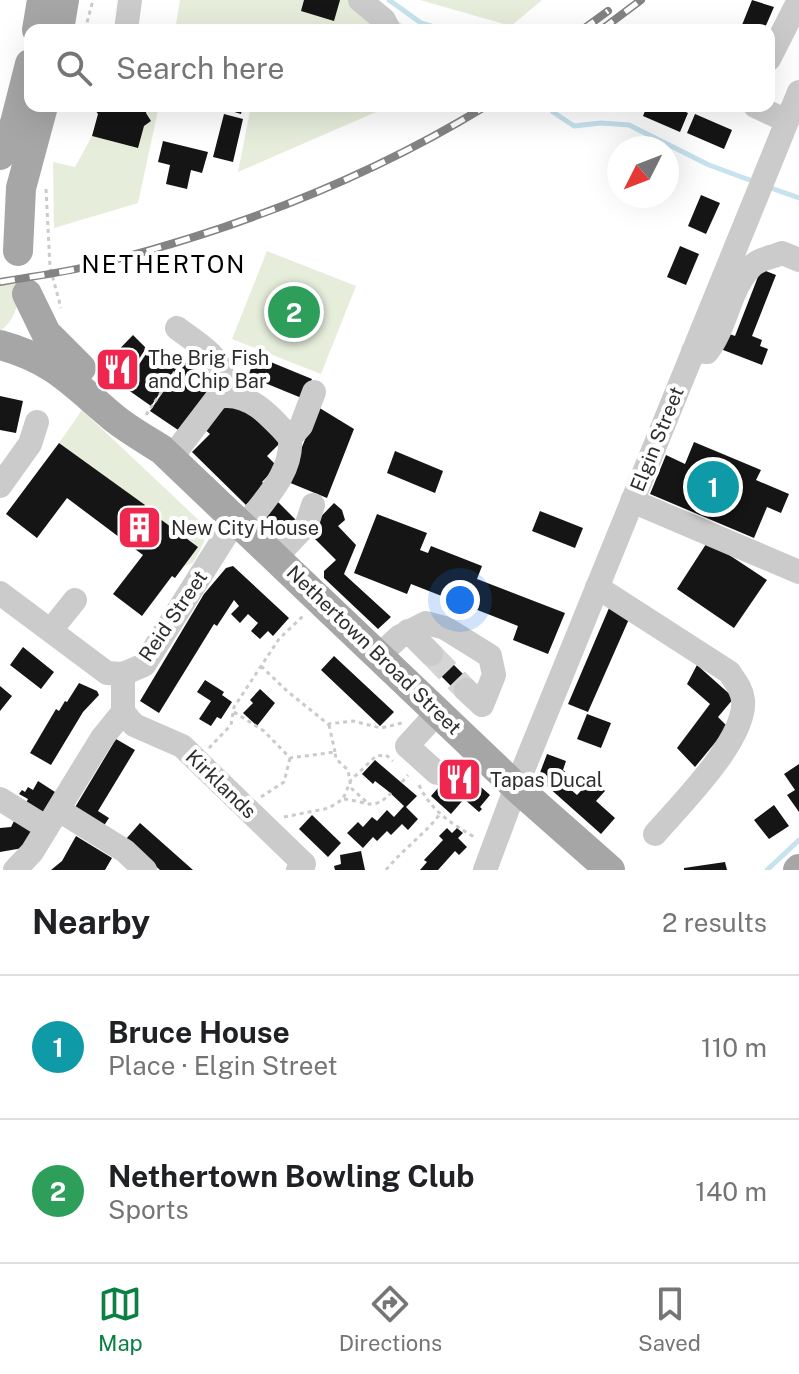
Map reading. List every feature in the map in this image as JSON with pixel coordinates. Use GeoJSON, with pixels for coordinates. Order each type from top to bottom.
{"type":"FeatureCollection","features":[{"type":"Feature","properties":{"kind":"main road"},"geometry":{"type":"LineString","coordinates":[[38,24],[42,0]]}},
{"type":"Feature","properties":{"kind":"main road"},"geometry":{"type":"LineString","coordinates":[[60,24],[64,0]]}},
{"type":"Feature","properties":{"kind":"main road"},"geometry":{"type":"LineString","coordinates":[[0,155],[15,123],[24,88]]}},
{"type":"Feature","properties":{"kind":"main road"},"geometry":{"type":"LineString","coordinates":[[18,251],[20,192],[41,112]]}},
{"type":"Feature","properties":{"kind":"main road"},"geometry":{"type":"LineString","coordinates":[[0,224],[10,234],[18,251]]}},
{"type":"Feature","properties":{"kind":"main road","name":"Nethertown Broad Street"},"geometry":{"type":"LineString","coordinates":[[18,251],[27,294],[39,321],[56,345],[126,408],[166,454],[380,655],[429,722],[516,787],[605,867]]}},
{"type":"Feature","properties":{"kind":"main road"},"geometry":{"type":"LineString","coordinates":[[0,339],[20,318],[27,294]]}},
{"type":"Feature","properties":{"kind":"main road","name":"Nethertown Broad Street"},"geometry":{"type":"LineString","coordinates":[[0,345],[31,354],[56,368],[116,420],[166,454]]}},
{"type":"Feature","properties":{"kind":"street"},"geometry":{"type":"LineString","coordinates":[[127,24],[130,0]]}},
{"type":"Feature","properties":{"kind":"street"},"geometry":{"type":"LineString","coordinates":[[360,0],[386,24]]}},
{"type":"Feature","properties":{"kind":"street"},"geometry":{"type":"LineString","coordinates":[[775,47],[799,0]]}},
{"type":"Feature","properties":{"kind":"street","name":"Elgin Street"},"geometry":{"type":"LineString","coordinates":[[490,863],[516,787],[799,92]]}},
{"type":"Feature","properties":{"kind":"street"},"geometry":{"type":"LineString","coordinates":[[768,112],[787,121]]}},
{"type":"Feature","properties":{"kind":"street"},"geometry":{"type":"LineString","coordinates":[[693,351],[707,352],[718,338],[741,279],[754,263],[782,253],[799,260]]}},
{"type":"Feature","properties":{"kind":"street"},"geometry":{"type":"LineString","coordinates":[[166,454],[223,390],[225,377],[222,366],[186,335]]}},
{"type":"Feature","properties":{"kind":"street"},"geometry":{"type":"LineString","coordinates":[[240,523],[274,489],[289,458],[290,438],[301,426],[314,392]]}},
{"type":"Feature","properties":{"kind":"street"},"geometry":{"type":"LineString","coordinates":[[217,397],[231,394],[255,405],[290,438]]}},
{"type":"Feature","properties":{"kind":"street"},"geometry":{"type":"LineString","coordinates":[[0,486],[30,444],[37,422]]}},
{"type":"Feature","properties":{"kind":"street"},"geometry":{"type":"LineString","coordinates":[[632,501],[799,572]]}},
{"type":"Feature","properties":{"kind":"street"},"geometry":{"type":"LineString","coordinates":[[276,557],[307,524],[313,505]]}},
{"type":"Feature","properties":{"kind":"street","name":"Reid Street"},"geometry":{"type":"LineString","coordinates":[[123,712],[123,674],[144,665],[240,523]]}},
{"type":"Feature","properties":{"kind":"street"},"geometry":{"type":"LineString","coordinates":[[597,587],[729,672],[741,689],[744,703],[732,738],[655,834]]}},
{"type":"Feature","properties":{"kind":"street"},"geometry":{"type":"LineString","coordinates":[[0,593],[107,673],[123,674]]}},
{"type":"Feature","properties":{"kind":"street"},"geometry":{"type":"LineString","coordinates":[[51,630],[75,600]]}},
{"type":"Feature","properties":{"kind":"street"},"geometry":{"type":"LineString","coordinates":[[380,655],[408,631],[426,623],[445,628],[490,656],[494,675],[474,698]]}},
{"type":"Feature","properties":{"kind":"street"},"geometry":{"type":"LineString","coordinates":[[408,631],[431,654]]}},
{"type":"Feature","properties":{"kind":"street"},"geometry":{"type":"LineString","coordinates":[[15,870],[32,852],[102,738],[123,712]]}},
{"type":"Feature","properties":{"kind":"street","name":"Kirklands"},"geometry":{"type":"LineString","coordinates":[[123,712],[134,725],[182,746],[305,868]]}},
{"type":"Feature","properties":{"kind":"street"},"geometry":{"type":"LineString","coordinates":[[429,722],[407,746],[429,779]]}},
{"type":"Feature","properties":{"kind":"street"},"geometry":{"type":"LineString","coordinates":[[0,799],[125,851],[145,870]]}},
{"type":"Feature","properties":{"kind":"path"},"geometry":{"type":"LineString","coordinates":[[87,24],[93,0]]}},
{"type":"Feature","properties":{"kind":"path"},"geometry":{"type":"LineString","coordinates":[[46,185],[50,267],[62,312]]}},
{"type":"Feature","properties":{"kind":"path"},"geometry":{"type":"LineString","coordinates":[[146,415],[186,335]]}},
{"type":"Feature","properties":{"kind":"path"},"geometry":{"type":"LineString","coordinates":[[197,760],[231,725],[234,707],[261,666],[279,639],[305,613]]}},
{"type":"Feature","properties":{"kind":"path"},"geometry":{"type":"LineString","coordinates":[[261,666],[328,724],[336,759],[348,770],[351,788],[370,805]]}},
{"type":"Feature","properties":{"kind":"path"},"geometry":{"type":"LineString","coordinates":[[234,712],[264,731],[290,758]]}},
{"type":"Feature","properties":{"kind":"path"},"geometry":{"type":"LineString","coordinates":[[328,724],[353,721],[381,728],[401,723],[429,722]]}},
{"type":"Feature","properties":{"kind":"path"},"geometry":{"type":"LineString","coordinates":[[290,758],[335,752]]}},
{"type":"Feature","properties":{"kind":"path"},"geometry":{"type":"LineString","coordinates":[[267,828],[281,817],[329,808],[343,799],[351,780],[376,756],[386,755],[397,765]]}},
{"type":"Feature","properties":{"kind":"path"},"geometry":{"type":"LineString","coordinates":[[248,809],[264,794],[284,782],[290,758]]}},
{"type":"Feature","properties":{"kind":"path"},"geometry":{"type":"LineString","coordinates":[[402,782],[408,775]]}},
{"type":"Feature","properties":{"kind":"path"},"geometry":{"type":"LineString","coordinates":[[429,779],[425,800],[490,863]]}},
{"type":"Feature","properties":{"kind":"path"},"geometry":{"type":"LineString","coordinates":[[343,799],[370,805],[381,803],[391,793]]}},
{"type":"Feature","properties":{"kind":"path"},"geometry":{"type":"LineString","coordinates":[[386,870],[404,848],[425,834],[440,814]]}},
{"type":"Feature","properties":{"kind":"green space"},"geometry":{"type":"Polygon","coordinates":[[[180,0],[373,0],[402,24],[176,24],[180,0]]]}},
{"type":"Feature","properties":{"kind":"green space"},"geometry":{"type":"Polygon","coordinates":[[[420,0],[542,0],[513,24],[420,0]]]}},
{"type":"Feature","properties":{"kind":"green space"},"geometry":{"type":"Polygon","coordinates":[[[158,112],[138,203],[54,228],[53,162],[75,167],[92,136],[137,148],[144,126],[151,121],[146,113],[158,112]]]}},
{"type":"Feature","properties":{"kind":"green space"},"geometry":{"type":"Polygon","coordinates":[[[250,112],[376,112],[238,172],[250,112]]]}},
{"type":"Feature","properties":{"kind":"green space"},"geometry":{"type":"Polygon","coordinates":[[[267,251],[356,286],[321,374],[232,339],[267,251]]]}},
{"type":"Feature","properties":{"kind":"green space"},"geometry":{"type":"Polygon","coordinates":[[[18,282],[16,309],[0,331],[0,285],[18,282]]]}},
{"type":"Feature","properties":{"kind":"green space"},"geometry":{"type":"Polygon","coordinates":[[[82,410],[205,526],[204,542],[193,563],[184,566],[198,547],[59,443],[82,410]]]}},
{"type":"Feature","properties":{"kind":"building"},"geometry":{"type":"Polygon","coordinates":[[[304,0],[340,0],[334,21],[301,11],[304,0]]]}},
{"type":"Feature","properties":{"kind":"building"},"geometry":{"type":"Polygon","coordinates":[[[752,0],[774,7],[767,24],[742,24],[752,0]]]}},
{"type":"Feature","properties":{"kind":"building"},"geometry":{"type":"Polygon","coordinates":[[[96,112],[146,112],[151,121],[144,126],[138,148],[92,136],[96,112]]]}},
{"type":"Feature","properties":{"kind":"building"},"geometry":{"type":"Polygon","coordinates":[[[645,112],[688,113],[680,132],[643,116],[645,112]]]}},
{"type":"Feature","properties":{"kind":"building"},"geometry":{"type":"Polygon","coordinates":[[[224,114],[243,119],[233,162],[213,157],[224,114]]]}},
{"type":"Feature","properties":{"kind":"building"},"geometry":{"type":"Polygon","coordinates":[[[695,114],[732,130],[724,149],[687,133],[695,114]]]}},
{"type":"Feature","properties":{"kind":"building"},"geometry":{"type":"Polygon","coordinates":[[[163,141],[208,152],[202,173],[191,170],[187,189],[166,184],[170,165],[158,162],[163,141]]]}},
{"type":"Feature","properties":{"kind":"building"},"geometry":{"type":"Polygon","coordinates":[[[701,195],[720,203],[706,234],[688,226],[701,195]]]}},
{"type":"Feature","properties":{"kind":"building"},"geometry":{"type":"Polygon","coordinates":[[[680,246],[699,254],[686,285],[667,277],[680,246]]]}},
{"type":"Feature","properties":{"kind":"building"},"geometry":{"type":"Polygon","coordinates":[[[761,269],[776,275],[752,336],[762,340],[760,346],[768,349],[762,365],[718,348],[724,332],[735,336],[761,269]]]}},
{"type":"Feature","properties":{"kind":"building"},"geometry":{"type":"Polygon","coordinates":[[[133,335],[146,348],[123,384],[103,366],[133,335]]]}},
{"type":"Feature","properties":{"kind":"building"},"geometry":{"type":"Polygon","coordinates":[[[148,351],[166,364],[172,356],[181,362],[151,406],[124,387],[148,351]]]}},
{"type":"Feature","properties":{"kind":"building"},"geometry":{"type":"Polygon","coordinates":[[[256,356],[312,379],[304,399],[248,376],[256,356]]]}},
{"type":"Feature","properties":{"kind":"building"},"geometry":{"type":"Polygon","coordinates":[[[184,361],[197,370],[190,380],[211,394],[184,434],[150,411],[184,361]]]}},
{"type":"Feature","properties":{"kind":"building"},"geometry":{"type":"Polygon","coordinates":[[[0,396],[23,401],[16,433],[0,430],[0,396]]]}},
{"type":"Feature","properties":{"kind":"building"},"geometry":{"type":"Polygon","coordinates":[[[232,397],[280,443],[267,456],[277,466],[262,482],[265,485],[246,505],[192,452],[210,434],[203,428],[232,397]]]}},
{"type":"Feature","properties":{"kind":"building"},"geometry":{"type":"Polygon","coordinates":[[[318,407],[354,429],[327,498],[288,482],[318,407]]]}},
{"type":"Feature","properties":{"kind":"building"},"geometry":{"type":"Polygon","coordinates":[[[694,442],[761,470],[756,480],[789,494],[781,513],[767,507],[754,538],[650,494],[666,455],[685,464],[694,442]]]}},
{"type":"Feature","properties":{"kind":"building","name":"New City House"},"geometry":{"type":"Polygon","coordinates":[[[59,443],[198,547],[142,616],[113,594],[143,555],[67,498],[37,538],[6,514],[59,443]]]}},
{"type":"Feature","properties":{"kind":"building"},"geometry":{"type":"Polygon","coordinates":[[[395,451],[443,471],[435,493],[387,473],[395,451]]]}},
{"type":"Feature","properties":{"kind":"building"},"geometry":{"type":"Polygon","coordinates":[[[278,502],[297,521],[282,537],[264,517],[278,502]]]}},
{"type":"Feature","properties":{"kind":"building"},"geometry":{"type":"Polygon","coordinates":[[[334,503],[342,510],[345,520],[338,526],[356,545],[344,574],[391,617],[378,629],[324,578],[324,571],[336,560],[307,531],[334,503]]]}},
{"type":"Feature","properties":{"kind":"building"},"geometry":{"type":"Polygon","coordinates":[[[540,511],[583,528],[575,548],[532,531],[540,511]]]}},
{"type":"Feature","properties":{"kind":"building"},"geometry":{"type":"Polygon","coordinates":[[[377,514],[427,533],[420,550],[428,553],[431,546],[482,566],[477,579],[565,613],[548,654],[513,640],[518,626],[411,584],[407,594],[354,573],[377,514]]]}},
{"type":"Feature","properties":{"kind":"building"},"geometry":{"type":"Polygon","coordinates":[[[708,541],[767,580],[734,628],[677,589],[708,541]]]}},
{"type":"Feature","properties":{"kind":"building"},"geometry":{"type":"Polygon","coordinates":[[[233,566],[289,618],[273,636],[268,631],[260,639],[251,631],[258,623],[248,614],[240,623],[231,614],[239,606],[234,600],[217,626],[214,624],[159,713],[140,701],[204,594],[226,568],[233,566]]]}},
{"type":"Feature","properties":{"kind":"building"},"geometry":{"type":"Polygon","coordinates":[[[612,601],[633,610],[588,712],[568,704],[612,601]]]}},
{"type":"Feature","properties":{"kind":"building"},"geometry":{"type":"Polygon","coordinates":[[[23,647],[54,672],[41,689],[10,665],[23,647]]]}},
{"type":"Feature","properties":{"kind":"building"},"geometry":{"type":"Polygon","coordinates":[[[437,648],[473,684],[461,696],[425,660],[437,648]]]}},
{"type":"Feature","properties":{"kind":"building"},"geometry":{"type":"Polygon","coordinates":[[[334,656],[394,712],[380,726],[321,670],[334,656]]]}},
{"type":"Feature","properties":{"kind":"building"},"geometry":{"type":"Polygon","coordinates":[[[697,665],[734,698],[718,717],[728,727],[695,767],[677,748],[710,704],[687,684],[697,665]]]}},
{"type":"Feature","properties":{"kind":"building"},"geometry":{"type":"Polygon","coordinates":[[[205,680],[224,692],[222,695],[232,702],[221,719],[217,717],[211,726],[199,719],[211,701],[197,692],[205,680]]]}},
{"type":"Feature","properties":{"kind":"building"},"geometry":{"type":"Polygon","coordinates":[[[79,683],[97,691],[99,695],[83,712],[51,765],[30,753],[56,709],[59,711],[67,702],[79,683]]]}},
{"type":"Feature","properties":{"kind":"building"},"geometry":{"type":"Polygon","coordinates":[[[0,686],[12,696],[0,711],[0,686]]]}},
{"type":"Feature","properties":{"kind":"building"},"geometry":{"type":"Polygon","coordinates":[[[260,689],[275,703],[257,726],[243,713],[260,689]]]}},
{"type":"Feature","properties":{"kind":"building"},"geometry":{"type":"Polygon","coordinates":[[[587,714],[611,723],[601,748],[577,739],[587,714]]]}},
{"type":"Feature","properties":{"kind":"building"},"geometry":{"type":"Polygon","coordinates":[[[116,739],[135,750],[98,811],[109,818],[103,827],[74,809],[116,739]]]}},
{"type":"Feature","properties":{"kind":"building"},"geometry":{"type":"Polygon","coordinates":[[[547,754],[566,761],[563,770],[568,774],[561,781],[577,795],[592,779],[605,791],[596,801],[615,818],[601,834],[538,778],[547,754]]]}},
{"type":"Feature","properties":{"kind":"building"},"geometry":{"type":"Polygon","coordinates":[[[375,760],[417,796],[406,807],[418,819],[408,830],[402,824],[391,835],[387,831],[377,841],[373,837],[363,848],[347,833],[358,822],[363,827],[372,817],[377,821],[387,810],[394,817],[404,806],[362,774],[375,760]]]}},
{"type":"Feature","properties":{"kind":"building"},"geometry":{"type":"Polygon","coordinates":[[[799,764],[799,812],[787,795],[795,790],[784,774],[799,764]]]}},
{"type":"Feature","properties":{"kind":"building","name":"Tapas Ducal"},"geometry":{"type":"Polygon","coordinates":[[[457,766],[490,795],[479,812],[464,799],[451,814],[431,796],[457,766]]]}},
{"type":"Feature","properties":{"kind":"building"},"geometry":{"type":"Polygon","coordinates":[[[38,781],[55,792],[43,813],[26,803],[28,799],[19,794],[28,787],[33,790],[38,781]]]}},
{"type":"Feature","properties":{"kind":"building"},"geometry":{"type":"Polygon","coordinates":[[[774,805],[789,826],[769,839],[754,820],[774,805]]]}},
{"type":"Feature","properties":{"kind":"building"},"geometry":{"type":"Polygon","coordinates":[[[312,815],[341,843],[328,857],[299,829],[312,815]]]}},
{"type":"Feature","properties":{"kind":"building"},"geometry":{"type":"Polygon","coordinates":[[[16,817],[35,828],[23,848],[0,852],[0,828],[11,827],[16,817]]]}},
{"type":"Feature","properties":{"kind":"building"},"geometry":{"type":"Polygon","coordinates":[[[140,823],[193,870],[160,870],[126,839],[140,823]]]}},
{"type":"Feature","properties":{"kind":"building"},"geometry":{"type":"Polygon","coordinates":[[[447,828],[452,833],[457,828],[463,833],[458,838],[467,847],[459,855],[455,851],[438,870],[420,870],[427,862],[424,860],[443,840],[439,836],[447,828]]]}},
{"type":"Feature","properties":{"kind":"building"},"geometry":{"type":"Polygon","coordinates":[[[76,836],[112,858],[105,870],[51,870],[62,861],[76,836]]]}},
{"type":"Feature","properties":{"kind":"building"},"geometry":{"type":"Polygon","coordinates":[[[361,851],[365,870],[335,870],[334,866],[341,864],[340,855],[361,851]]]}},
{"type":"Feature","properties":{"kind":"building"},"geometry":{"type":"Polygon","coordinates":[[[725,862],[727,870],[684,870],[684,868],[725,862]]]}},
{"type":"Feature","properties":{"kind":"waterway"},"geometry":{"type":"LineString","coordinates":[[389,0],[424,24]]}},
{"type":"Feature","properties":{"kind":"waterway"},"geometry":{"type":"LineString","coordinates":[[553,112],[574,126],[601,123],[629,125],[709,165],[755,182]]}},
{"type":"Feature","properties":{"kind":"waterway"},"geometry":{"type":"LineString","coordinates":[[768,187],[799,198]]}},
{"type":"Feature","properties":{"kind":"waterway"},"geometry":{"type":"LineString","coordinates":[[767,870],[799,840]]}},
{"type":"Feature","properties":{"kind":"tunnel"},"geometry":{"type":"LineString","coordinates":[[431,654],[466,690]]}},
{"type":"Feature","properties":{"kind":"railway"},"geometry":{"type":"LineString","coordinates":[[609,24],[641,0]]}},
{"type":"Feature","properties":{"kind":"railway"},"geometry":{"type":"LineString","coordinates":[[590,24],[608,11]]}},
{"type":"Feature","properties":{"kind":"railway"},"geometry":{"type":"LineString","coordinates":[[0,282],[102,263],[252,217],[395,156],[476,112]]}},
{"type":"Feature","properties":{"kind":"place","name":"Nethertown Bowling Club"},"geometry":{"type":"Point","coordinates":[294,312]}},
{"type":"Feature","properties":{"kind":"place","name":"The Brig Fish and Chip Bar"},"geometry":{"type":"Point","coordinates":[117,370]}},
{"type":"Feature","properties":{"kind":"place","name":"Bruce House"},"geometry":{"type":"Point","coordinates":[713,487]}},
{"type":"Feature","properties":{"kind":"place","name":"New City House"},"geometry":{"type":"Point","coordinates":[140,528]}},
{"type":"Feature","properties":{"kind":"place","name":"Tapas Ducal"},"geometry":{"type":"Point","coordinates":[459,780]}},
{"type":"Feature","properties":{"kind":"district","name":"NETHERTON"},"geometry":{"type":"Point","coordinates":[164,265]}}]}
